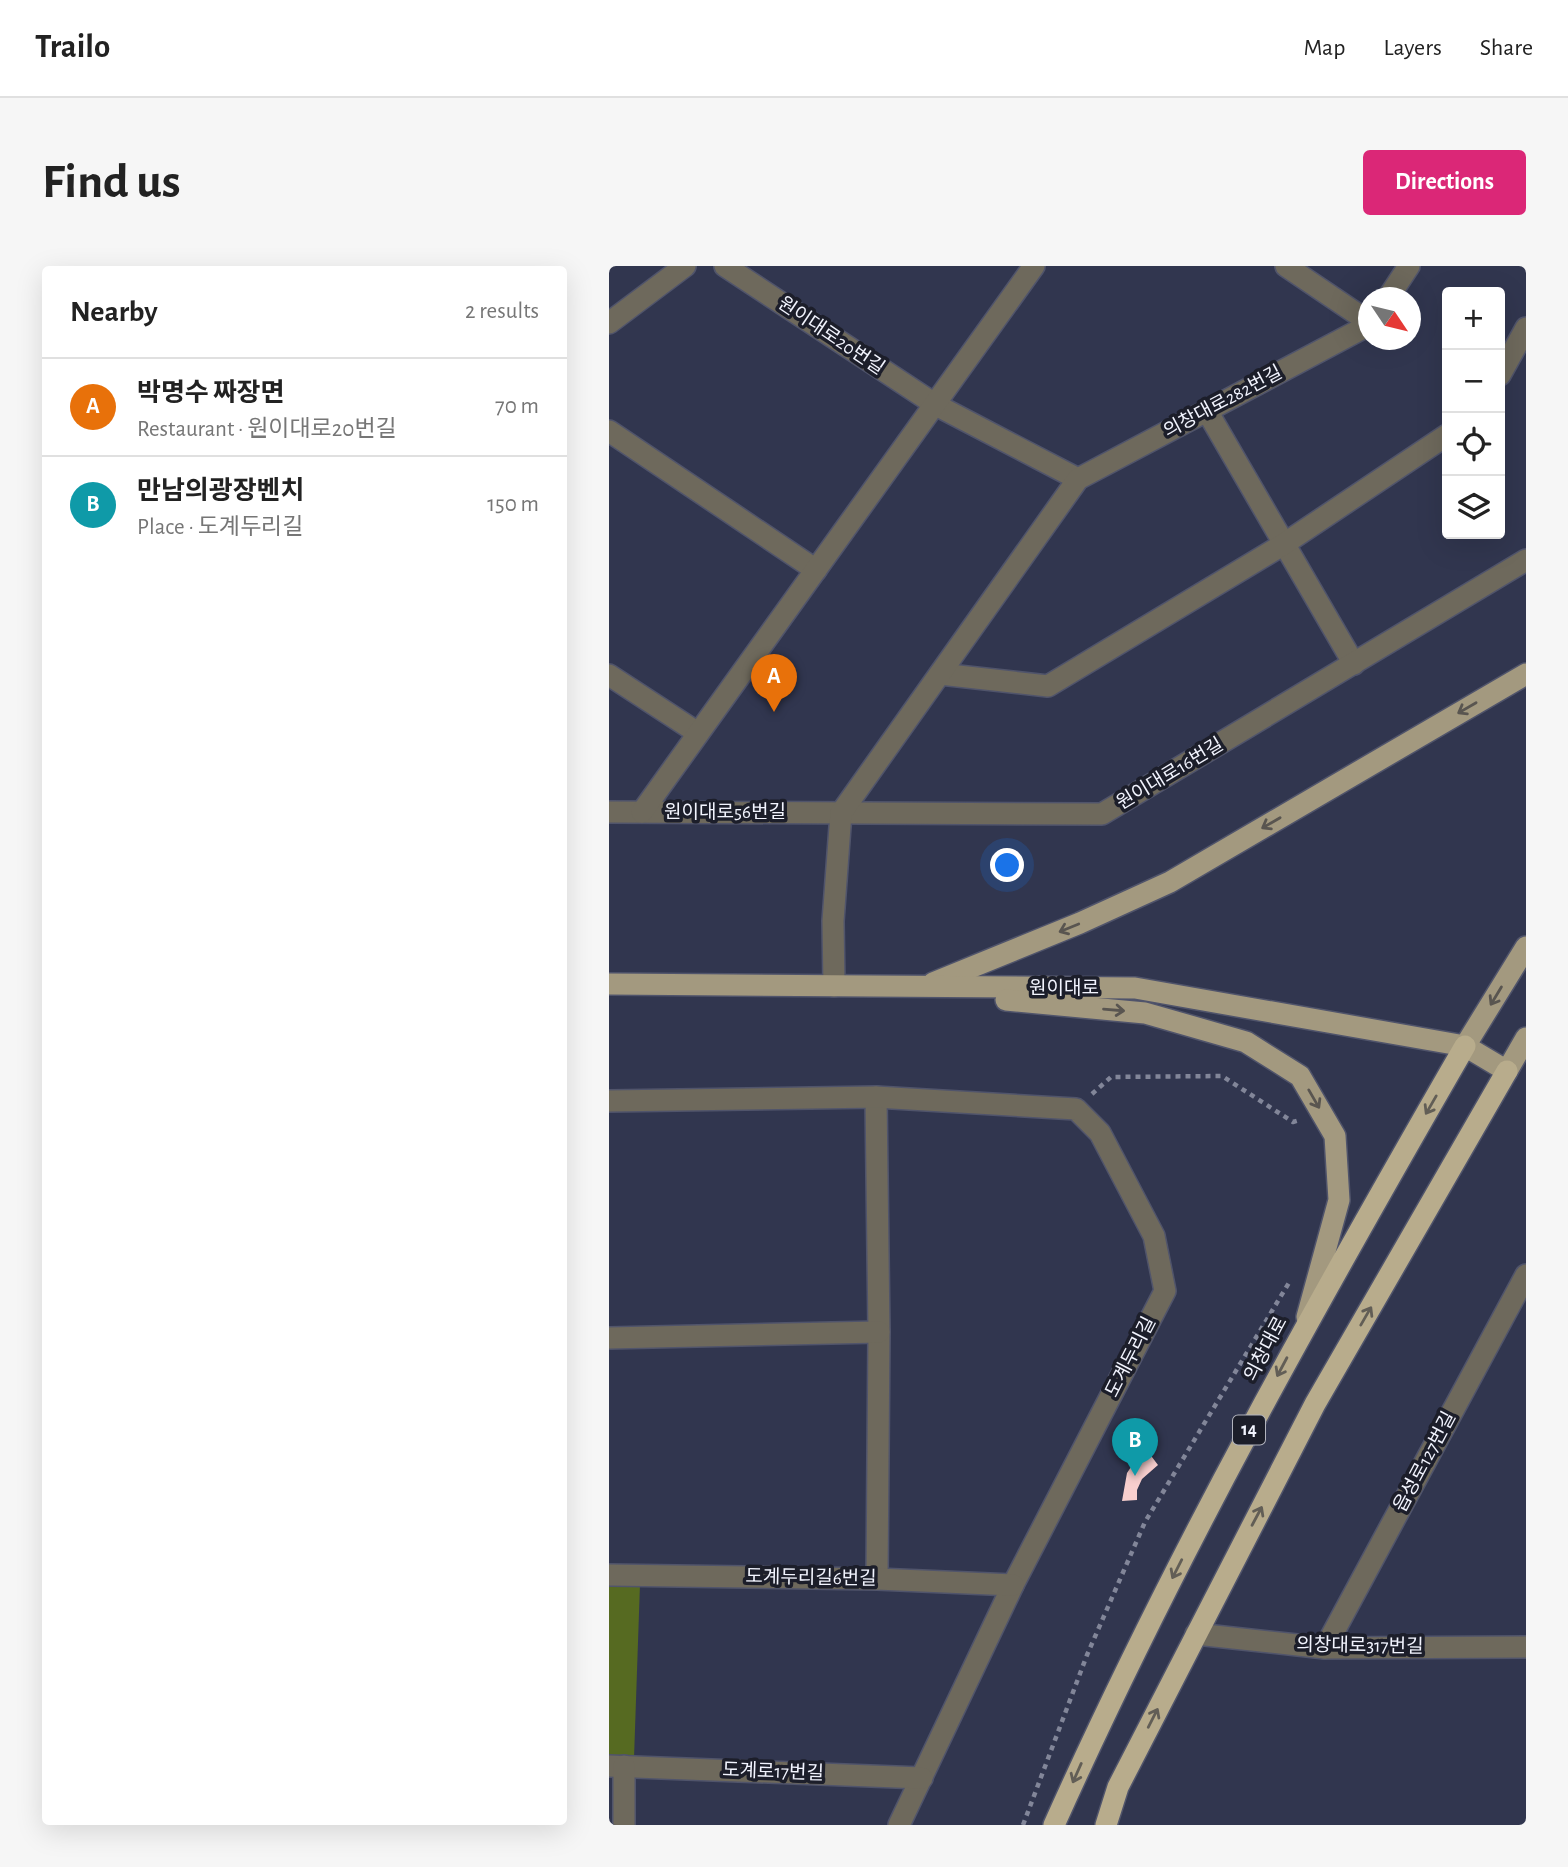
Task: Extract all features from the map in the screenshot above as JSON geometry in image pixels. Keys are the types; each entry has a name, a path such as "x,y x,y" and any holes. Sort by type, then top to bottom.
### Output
{"highway":[{"name":"의창대로","path":"1054,1825 1117,1684 1305,1324 1465,1046"},
{"name":"14","path":"1106,1825 1118,1787 1315,1404 1507,1071"}],"main road":[{"path":"925,987 1080,923 1170,881 1526,674"},
{"name":"의창대로","path":"1465,1046 1526,947"},
{"name":"원이대로","path":"609,984 1135,988 1465,1046 1507,1071"},
{"path":"925,987 1005,999 1145,1013 1247,1042 1300,1076 1335,1136 1339,1200 1305,1324"},
{"name":"14","path":"1507,1071 1526,1038"}],"street":[{"path":"609,323 685,266"},
{"name":"원이대로20번길","path":"726,266 936,405 1078,479"},
{"path":"642,812 1034,266"},
{"path":"1286,266 1358,315"},
{"path":"1395,287 1409,266"},
{"path":"1505,366 1526,328"},
{"name":"의창대로282번길","path":"1078,479 1358,329"},
{"path":"1207,411 1354,664 1526,561"},
{"path":"609,431 816,570"},
{"path":"940,674 1048,685 1284,544 1442,438"},
{"path":"834,986 833,921 841,813 1078,479"},
{"name":"원이대로16번길","path":"841,813 1102,814 1354,664"},
{"path":"609,675 698,733"},
{"name":"원이대로56번길","path":"609,812 841,813"},
{"path":"876,1097 879,1332 877,1579"},
{"path":"609,1101 876,1097 1076,1109"},
{"name":"도계두리길","path":"899,1825 1013,1586 1165,1291 1154,1236 1100,1133 1076,1109"},
{"name":"읍성로127번길","path":"1325,1648 1526,1275"},
{"path":"609,1338 879,1332"},
{"name":"도계두리길6번길","path":"609,1575 877,1579 1013,1586"},
{"name":"의창대로317번길","path":"1195,1634 1325,1648 1526,1647"},
{"name":"도계로17번길","path":"624,1825 617,1766 922,1778"}],"path":[{"path":"1076,1109 1111,1077 1221,1076 1293,1122 1323,1115"},
{"path":"1023,1825 1087,1655 1145,1522 1295,1270"}],"green space":[{"path":"609,1583 640,1584 634,1758 609,1758"}],"building":[{"path":"1149,1453 1158,1465 1142,1479 1137,1490 1137,1500 1122,1501 1127,1473 1135,1461"}],"place":[{"name":"박명수 짜장면","path":"774,712"},
{"name":"만남의광장벤치","path":"1135,1476"}]}
